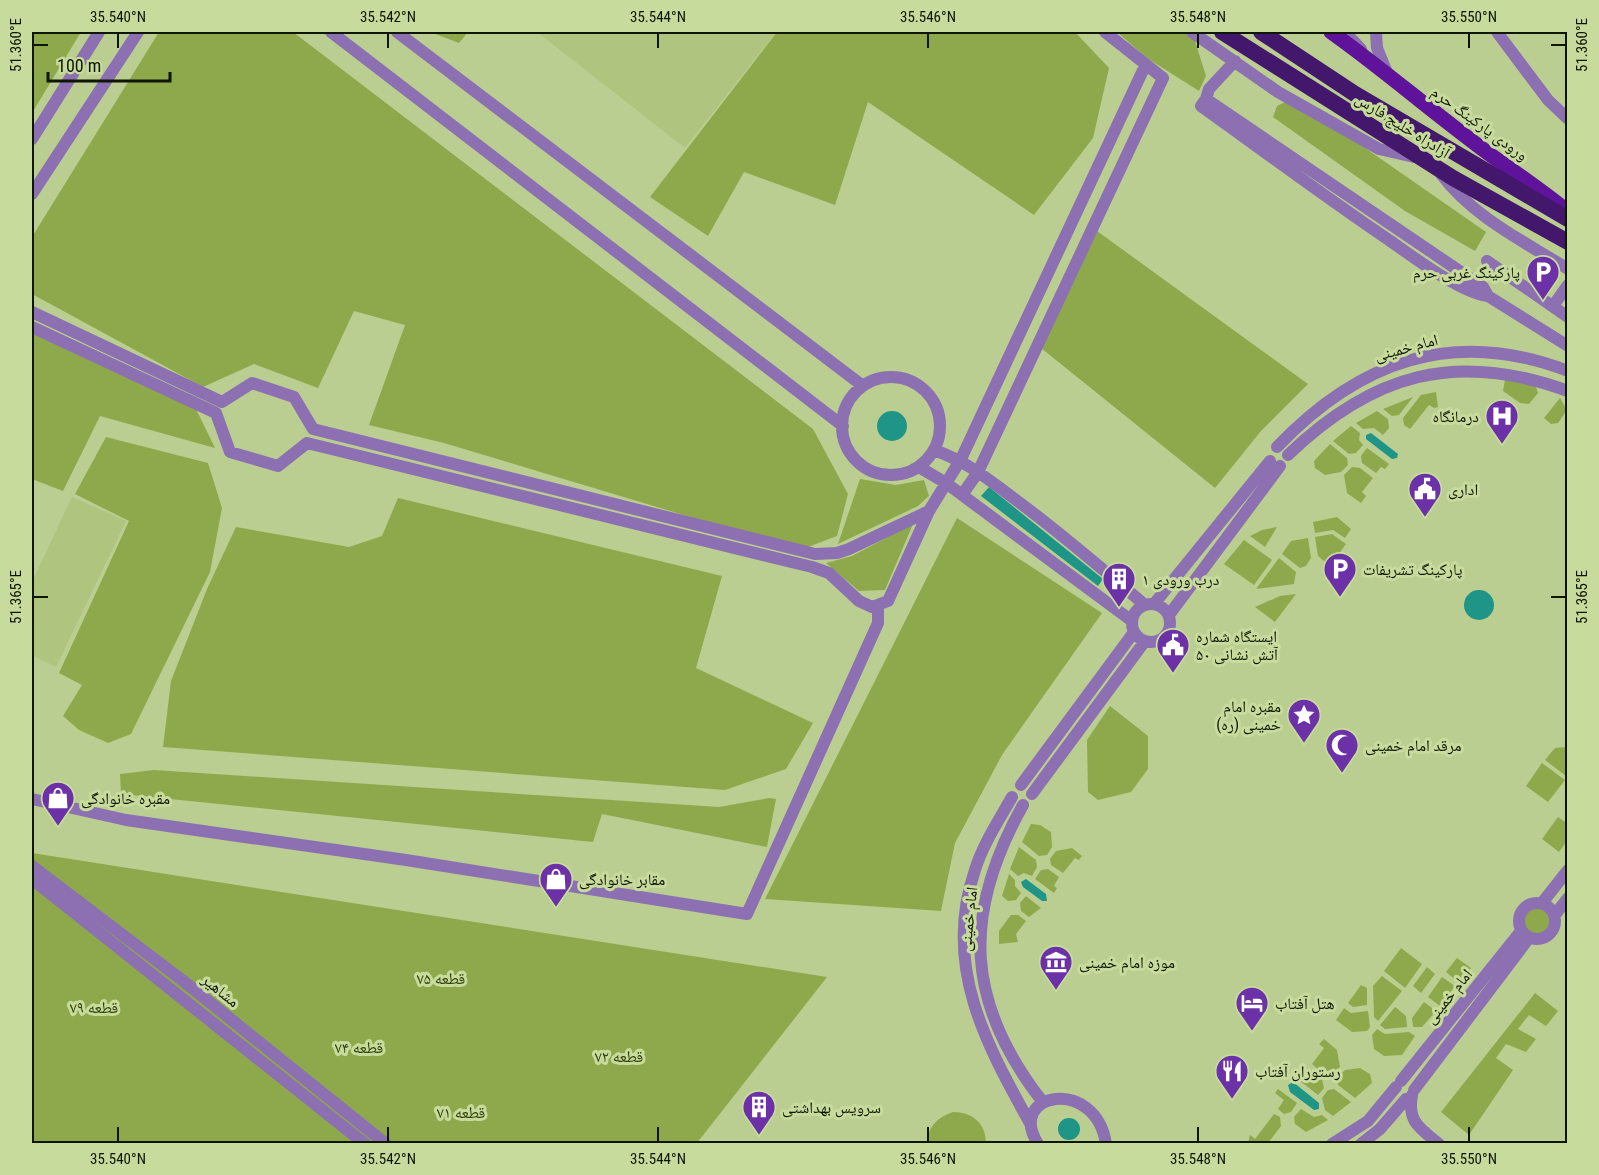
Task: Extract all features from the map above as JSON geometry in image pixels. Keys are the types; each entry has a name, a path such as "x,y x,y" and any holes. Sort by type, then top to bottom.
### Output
{"highway":[{"name":"آزادراه خلیج فارس","path":"1222,32 1430,164 1568,242"},
{"name":"آزادراه خلیج فارس","path":"1261,32 1355,94 1568,219"}],"main road":[{"name":"ورودی پارکینگ حرم","path":"1331,32 1372,61 1390,79 1486,152 1542,190 1568,212"}],"street":[{"path":"32,139 99,32"},
{"path":"32,194 138,32"},
{"path":"331,32 843,426"},
{"path":"397,32 863,386"},
{"path":"962,495 978,472 1163,78 1145,66 1106,32"},
{"path":"1192,32 1278,92 1379,149 1430,164 1456,194 1471,206 1568,269"},
{"path":"1346,32 1372,61"},
{"path":"1376,32 1377,48 1390,79"},
{"path":"1497,32 1548,100 1568,119"},
{"path":"1234,61 1209,89 1206,99 1483,286 1488,296 1568,346"},
{"path":"307,443 812,567 830,573 859,601 872,607 878,606 888,601 894,591 929,511 960,459 1145,66"},
{"path":"1061,243 1081,251"},
{"path":"1487,261 1568,317"},
{"path":"1553,306 1568,285"},
{"path":"32,312 219,408 230,452 278,466 307,443 313,429"},
{"path":"32,327 219,408"},
{"name":"امام خمینی","path":"1277,447 1304,420 1338,393 1372,373 1402,362 1446,352 1479,351 1535,360 1568,371"},
{"name":"امام خمینی","path":"1288,455 1311,434 1351,404 1384,388 1430,374 1463,371 1497,372 1530,377 1568,391"},
{"path":"890,377 918,385 929,395 940,422 939,437 934,450 919,466 906,473 891,475 876,473 862,465 852,455 845,441 843,426 848,404 863,386 890,377"},
{"path":"219,408 252,383 294,397 313,429 815,554 837,553 849,549 929,511"},
{"path":"1145,641 1032,794 1030,800 1023,805 1017,804 1012,797 1014,789 1021,785 1133,627 1136,611 1149,604 1275,463 1287,463 1286,450 1277,447 1271,452 1275,463"},
{"path":"934,450 960,459 1058,531 1149,604 1165,609 1169,615"},
{"path":"919,466 962,495 1133,627 1145,641 1158,641 1168,633 1169,615 1275,463"},
{"path":"32,799 126,820 429,864 747,914 878,623 878,606"},
{"path":"1021,785 1027,787 1032,794"},
{"name":"امام خمینی","path":"1012,797 987,841 974,870 967,899 962,942 975,1013 1038,1143"},
{"name":"امام خمینی","path":"1023,805 1005,836 990,873 979,943 981,975 994,1018 1013,1060 1042,1101"},
{"name":"مشاهیر","path":"32,867 182,980 386,1143"},
{"path":"1542,903 1568,870"},
{"name":"مشاهیر","path":"32,879 365,1143"},
{"path":"1554,916 1542,903 1531,903 1522,910 1518,920 1525,935 1546,937 1554,928 1554,916 1568,898"},
{"name":"امام خمینی","path":"1332,1143 1368,1121 1525,935"},
{"name":"امام خمینی","path":"1361,1143 1380,1129 1410,1095 1525,935"},
{"path":"1399,1084 1398,1096 1410,1095 1410,1110 1415,1123 1440,1143"},
{"path":"1031,1125 1035,1111 1042,1101 1057,1097 1080,1103 1098,1120 1106,1143"}],"shaded area":[{"path":"537,32 776,32 685,148"},
{"path":"72,497 126,521 56,667 32,655 32,582"}],"green space":[{"path":"32,32 81,32 32,113"},
{"path":"159,32 293,32 813,429 848,494 837,536 800,550 444,443 369,425 405,325 354,311 318,388 254,364 203,387 32,294 32,237"},
{"path":"430,32 468,32 459,43"},
{"path":"777,32 1075,32 1109,68 1093,138 1034,215 868,102 835,205 744,172 708,236 650,197"},
{"path":"1117,32 1185,32 1194,38 1206,76 1199,91 1147,58"},
{"path":"1287,101 1322,118 1486,232 1475,251 1405,211 1273,117 1277,106"},
{"path":"1097,231 1308,384 1261,431 1215,488 1041,348"},
{"path":"32,331 196,409 215,448 100,416 63,491 32,479"},
{"path":"1505,380 1535,384 1538,393 1529,404 1520,403 1503,391"},
{"path":"1436,392 1438,407 1434,408 1429,405 1410,429 1404,425 1403,418 1421,395"},
{"path":"1413,397 1399,415 1392,416 1383,409"},
{"path":"1560,398 1567,410 1558,423 1551,424 1544,418"},
{"path":"1377,411 1388,419 1389,428 1383,435 1374,428 1363,429 1356,423"},
{"path":"1351,426 1360,433 1359,440 1363,445 1356,453 1349,454 1333,441"},
{"path":"106,437 208,463 222,508 210,572 131,734 108,743 79,730 63,716 82,685 59,673 129,521 75,494"},
{"path":"1330,444 1347,458 1348,465 1341,472 1325,475 1315,468 1314,461"},
{"path":"1367,448 1389,464 1385,469 1381,467 1376,473 1362,463 1361,456"},
{"path":"1352,467 1360,468 1373,478 1362,492 1366,496 1361,503 1347,493 1344,475"},
{"path":"860,479 896,485 924,480 929,496 918,506 838,544"},
{"path":"398,498 722,576 696,668 813,723 786,769 725,790 163,747 171,681 207,589 236,527 349,547 382,536"},
{"path":"1337,517 1351,529 1345,538 1333,530 1315,533 1313,522"},
{"path":"957,518 1102,613 1002,755 955,843 941,911 765,899"},
{"path":"913,524 885,590 859,591 826,563 852,556"},
{"path":"1277,527 1265,547 1250,536 1262,530"},
{"path":"1332,534 1346,544 1330,566 1318,556 1315,537"},
{"path":"1308,538 1311,558 1306,566 1300,568 1282,554 1291,541"},
{"path":"1244,540 1272,560 1254,585 1224,564"},
{"path":"1279,558 1296,572 1294,584 1256,589"},
{"path":"1296,594 1275,622 1255,607 1280,596"},
{"path":"1110,706 1148,736 1148,769 1131,792 1098,800 1088,792 1087,740"},
{"path":"1567,747 1566,776 1545,760 1555,748"},
{"path":"1542,763 1565,780 1548,802 1526,786"},
{"path":"154,770 719,807 769,798 776,799 767,847 602,814 593,842 121,794 120,774"},
{"path":"1558,817 1568,824 1567,841 1559,852 1542,839"},
{"path":"1031,824 1040,825 1051,832 1052,847 1047,855 1039,856 1022,842"},
{"path":"1019,847 1036,860 1037,867 1032,876 1024,873 1018,876 1010,869"},
{"path":"1072,848 1082,856 1079,860 1075,858 1063,873 1051,865 1050,859 1056,851"},
{"path":"32,853 827,977 697,1143 32,1144"},
{"path":"1048,869 1059,877 1054,886 1057,888 1054,893 1035,879 1041,870"},
{"path":"1009,874 1015,880 1015,886 1021,893 1016,900 1008,901 1002,896"},
{"path":"1026,896 1041,908 1029,917 1021,911 1020,903"},
{"path":"1536,908 1545,912 1549,921 1545,930 1536,934 1527,930 1523,921 1527,912"},
{"path":"1011,915 1018,915 1026,921 1016,934 1018,942 999,944 999,931"},
{"path":"1401,948 1422,964 1405,988 1384,971"},
{"path":"1457,958 1471,968 1459,983 1446,972"},
{"path":"1427,967 1435,974 1421,993 1413,986"},
{"path":"1382,976 1402,991 1378,1021 1374,1017 1373,986"},
{"path":"1442,977 1455,986 1440,1006 1428,997"},
{"path":"1361,985 1367,988 1367,1005 1353,1007 1348,1003"},
{"path":"1535,993 1558,1011 1546,1026 1529,1015 1518,1029 1536,1039 1526,1052 1506,1044 1496,1058 1513,1070 1469,1135 1441,1112"},
{"path":"1424,1002 1436,1011 1422,1027 1413,1027 1412,1018"},
{"path":"1395,1007 1406,1016 1407,1027 1385,1029 1380,1025"},
{"path":"1344,1008 1351,1013 1368,1011 1370,1027 1367,1031 1352,1032 1336,1020"},
{"path":"1377,1029 1385,1034 1409,1032 1415,1036 1402,1055 1384,1056 1374,1049 1372,1035"},
{"path":"1324,1039 1337,1050 1340,1067 1334,1074 1326,1076 1312,1064 1324,1048 1319,1044"},
{"path":"1360,1068 1370,1074 1372,1083 1355,1098 1338,1085 1337,1078 1345,1070"},
{"path":"1310,1069 1322,1079 1324,1088 1318,1095 1295,1077 1299,1071 1304,1075"},
{"path":"1278,1089 1297,1103 1291,1112 1284,1114 1278,1109 1284,1100 1275,1093"},
{"path":"1334,1089 1351,1102 1333,1116 1325,1110 1322,1098 1328,1090"},
{"path":"1301,1109 1314,1117 1322,1115 1328,1120 1306,1132 1295,1124 1294,1117"},
{"path":"953,1112 966,1114 977,1120 984,1130 986,1143 928,1143 929,1132 934,1123"},
{"path":"1274,1114 1280,1117 1281,1126 1268,1143 1248,1143 1250,1135 1255,1139"}],"water":[{"path":"892,411 903,415 907,426 903,437 892,441 881,437 877,426 881,415"},
{"path":"1371,433 1398,454 1397,458 1392,459 1366,439 1366,435"},
{"path":"989,487 1103,579 1098,586 981,496"},
{"path":"1479,590 1490,594 1494,605 1490,616 1479,620 1468,616 1464,605 1468,594"},
{"path":"1026,879 1046,894 1047,901 1042,901 1023,887 1021,882"},
{"path":"1293,1082 1319,1103 1319,1109 1314,1110 1290,1092 1288,1085"},
{"path":"1069,1118 1077,1121 1080,1129 1077,1137 1069,1140 1061,1137 1058,1129 1061,1121"}],"place":[{"name":"پارکینگ غربی حرم","path":"1543,301"},
{"name":"درمانگاه","path":"1502,445"},
{"name":"اداری","path":"1425,518"},
{"name":"پارکینگ تشریفات","path":"1340,598"},
{"name":"درب ورودی ۱","path":"1119,608"},
{"name":"ایستگاه شماره ۵۰ آتش نشانی","path":"1173,674"},
{"name":"مقبره امام خمینی (ره)","path":"1304,744"},
{"name":"مرقد امام خمینی","path":"1342,774"},
{"name":"مقبره خانوادگی","path":"58,827"},
{"name":"مقابر خانوادگی","path":"556,908"},
{"name":"موزه امام خمینی","path":"1056,991"},
{"name":"هتل آفتاب","path":"1252,1032"},
{"name":"رستوران آفتاب","path":"1232,1100"},
{"name":"سرویس بهداشتی","path":"759,1136"}],"park label":[{"name":"قطعه ۷۵","path":"441,978"},
{"name":"قطعه ۷۹","path":"94,1007"},
{"name":"قطعه ۷۴","path":"359,1047"},
{"name":"قطعه ۷۲","path":"619,1056"},
{"name":"قطعه ۷۱","path":"461,1112"}]}
